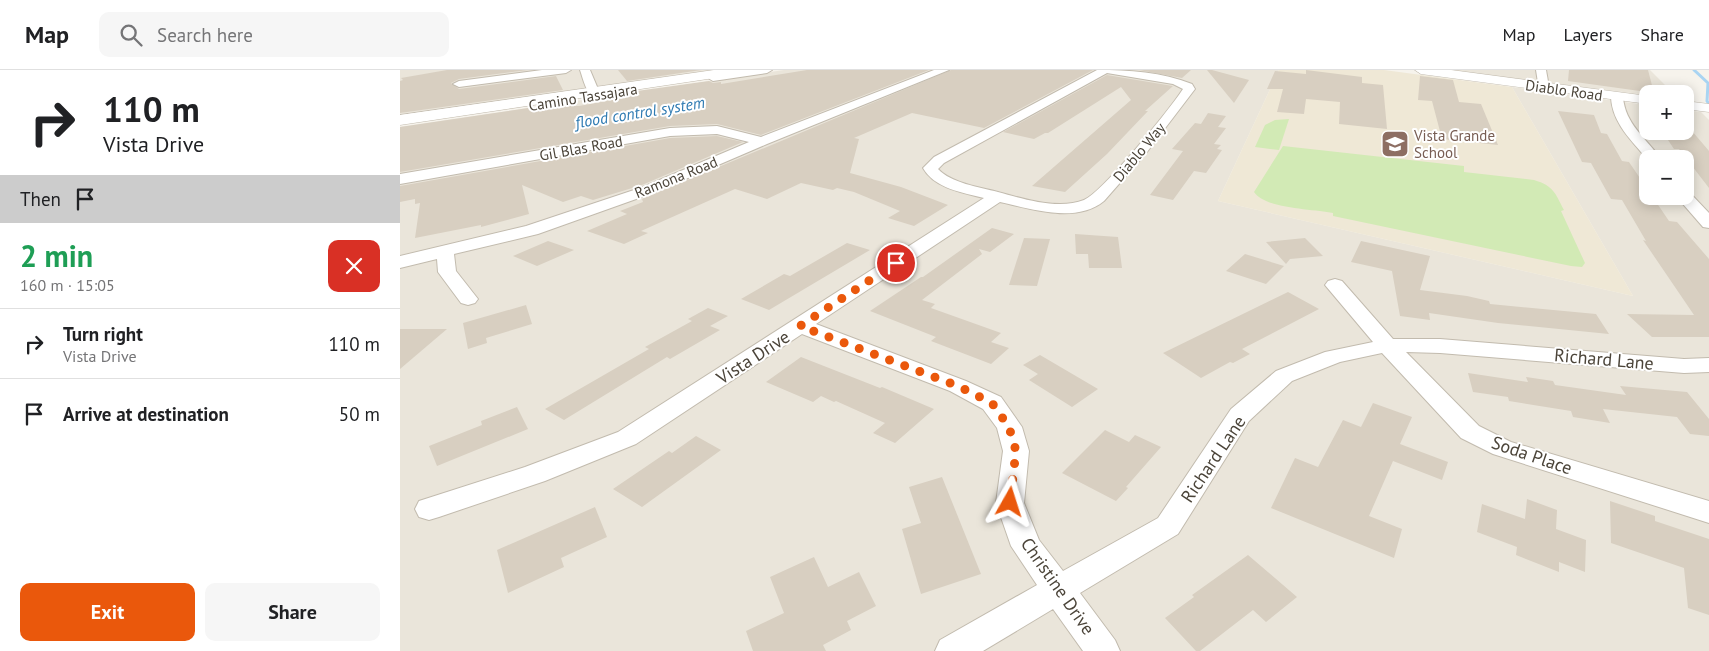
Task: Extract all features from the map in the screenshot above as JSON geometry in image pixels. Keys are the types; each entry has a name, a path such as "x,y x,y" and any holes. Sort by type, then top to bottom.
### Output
{"street":[{"path":"460,84 566,70"},
{"path":"585,70 596,93"},
{"name":"Camino Tassajara","path":"400,124 741,70"},
{"name":"Camino Tassajara","path":"400,120 767,70"},
{"name":"Ramona Road","path":"400,262 532,230 648,190 762,141 944,70"},
{"path":"997,197 945,181 934,175 930,168 953,151 1106,70"},
{"name":"Diablo Way","path":"997,197 1064,208 1092,203 1106,191 1188,92 1188,86 1175,81 1106,70"},
{"name":"Diablo Road","path":"1421,70 1639,99"},
{"path":"1541,70 1543,87"},
{"path":"1617,97 1619,112 1625,124 1647,150"},
{"name":"Gil Blas Road","path":"400,179 670,132 717,130 762,141"},
{"name":"Vista Drive","path":"429,508 535,474 627,438 997,197"},
{"path":"1692,205 1709,223"},
{"path":"445,251 447,272 468,299"},
{"name":"Soda Place","path":"1335,285 1388,345 1470,432 1502,448 1709,512"},
{"name":"Christine Drive","path":"800,326 958,386 992,403 1009,427 1016,451 1010,502 1026,546 1103,651"},
{"name":"Richard Lane","path":"952,651 1168,526 1240,415 1284,376 1333,357 1388,345 1502,350 1684,366 1709,365"}],"shaded area":[{"path":"400,70 715,70 400,114"},
{"path":"784,70 1279,70 1218,201 1633,296 1512,87 1639,104 1639,140 1694,140 1694,111 1701,112 1709,120 1709,651 400,651 400,127"},
{"name":"Vista Grande School","path":"1279,70 1384,70 1512,87 1633,296 1218,201"},
{"path":"1450,70 1650,70 1665,85 1639,85 1639,94"}],"green space":[{"path":"1289,119 1279,150 1255,147 1265,125 1275,120"},
{"path":"1283,146 1464,166 1464,172 1541,182 1553,191 1564,210 1561,211 1585,263 1582,267 1571,266 1333,216 1333,213 1268,202 1254,192"}],"building":[{"path":"447,70 528,70 459,79 451,83 459,89 556,76 563,90 400,113 400,81 403,80 401,78"},
{"path":"618,70 701,70 627,81"},
{"path":"807,70 929,70 761,135 717,124 670,126 400,172 400,127 568,102 571,106 579,106 640,95 637,91 709,81 713,83 721,82 721,84"},
{"path":"951,70 1093,70 984,128 912,113 854,138 859,139 850,173 901,187 948,205 914,226 888,218 900,211 854,192 837,188 833,190 801,183 767,199 735,189 641,231 648,233 624,244 587,231 627,214 620,211 643,202 642,199"},
{"path":"1139,70 1191,70 1182,78"},
{"path":"1207,70 1212,70 1249,80 1234,103"},
{"path":"1306,70 1362,77 1362,83 1383,85 1387,129 1339,124 1340,102 1306,99 1304,114 1277,112 1283,89 1267,89 1275,71 1306,74"},
{"path":"1569,70 1648,70 1652,85 1639,85 1639,91 1568,81"},
{"path":"1107,75 1173,86 1145,111 1148,111 1107,154 1065,192 1032,186 1131,100 1121,87 1048,133 1034,139 1003,132"},
{"path":"1420,76 1453,80 1459,102 1481,104 1498,145 1442,139 1432,101 1418,100"},
{"path":"1558,111 1594,115 1601,133 1607,134 1622,161 1629,162 1639,177 1639,205 1658,205 1669,221 1677,222 1709,259 1709,337 1652,337 1627,314 1694,315 1643,240 1646,241 1622,200 1611,199 1591,163 1582,162"},
{"path":"1208,113 1226,116 1218,127 1226,128 1214,144 1221,145 1217,149 1222,150 1206,173 1194,171 1173,200 1150,195 1183,151 1172,149 1195,123 1201,124"},
{"path":"1694,133 1709,151 1709,188 1694,168 1694,150 1674,149 1668,140 1694,140"},
{"path":"717,136 743,142 642,185 593,200 581,196 563,202 522,185 529,214 481,227 481,225 415,238 420,203 415,204 415,199 400,202 400,186 670,138"},
{"path":"992,228 1014,234 990,252 979,249 982,254 922,300 935,304 931,308 1001,333 991,342 1009,348 991,364 931,341 936,337 870,311 923,277"},
{"path":"1075,234 1118,237 1122,268 1089,268 1088,254 1076,254"},
{"path":"1024,238 1050,239 1037,286 1009,285"},
{"path":"1305,238 1323,256 1290,259 1286,264 1266,242"},
{"path":"548,241 574,250 537,266 513,256"},
{"path":"1361,241 1430,256 1420,290 1467,296 1489,301 1490,304 1596,314 1609,334 1498,323 1429,313 1430,320 1400,316 1392,271 1351,262"},
{"path":"847,243 870,250 769,310 741,299 784,274 790,276"},
{"path":"1245,254 1284,266 1266,284 1226,271"},
{"path":"1288,292 1319,309 1242,349 1250,354 1233,363 1230,362 1201,378 1163,353"},
{"path":"526,305 532,324 486,338 487,343 468,349 463,323"},
{"path":"708,308 728,316 710,326 720,330 670,359 667,357 564,420 545,409 649,349 645,347 692,321 688,319"},
{"path":"400,329 447,329 400,369"},
{"path":"1040,355 1098,389 1072,407 1029,380 1038,374 1023,365"},
{"path":"801,357 880,388 882,387 934,409 895,443 873,433 885,423 836,401 834,402 821,396 813,402 766,382"},
{"path":"1468,373 1528,382 1526,377 1553,381 1555,385 1626,395 1620,386 1687,392 1709,419 1709,436 1690,434 1677,417 1603,409 1610,423 1573,417 1571,411 1509,401 1508,397 1473,392"},
{"path":"1373,403 1412,417 1400,444 1448,462 1442,480 1393,461 1369,516 1402,529 1394,558 1271,508 1295,458 1318,467 1343,420 1361,427"},
{"path":"517,407 528,429 437,466 429,446 482,425 481,421"},
{"path":"1105,430 1129,442 1135,435 1161,447 1116,501 1062,473"},
{"path":"696,436 721,450 642,507 613,489 669,451 672,453"},
{"path":"942,477 981,574 921,594 902,529 921,523 909,487"},
{"path":"1527,499 1557,510 1556,529 1586,540 1585,572 1559,562 1559,572 1516,555 1517,547 1477,532 1482,504 1525,519"},
{"path":"1610,501 1655,516 1655,521 1709,539 1709,615 1688,608 1684,568 1611,543"},
{"path":"595,507 607,537 561,558 564,567 508,593 497,550"},
{"path":"1248,555 1297,597 1266,622 1253,610 1200,651 1196,651 1165,618 1194,597 1192,595"},
{"path":"814,557 828,587 859,572 876,606 847,621 851,630 823,645 826,651 753,651 746,631 784,613 770,577"}],"waterway":[{"path":"1694,70 1708,83 1707,101 1709,104"}],"place":[{"name":"Vista Grande School","path":"1395,144"}],"route":[{"path":"896,263 800,326 958,386 992,403 1009,427 1016,451 1010,502"}],"water label":[{"name":"flood control system","path":"640,112"}]}
